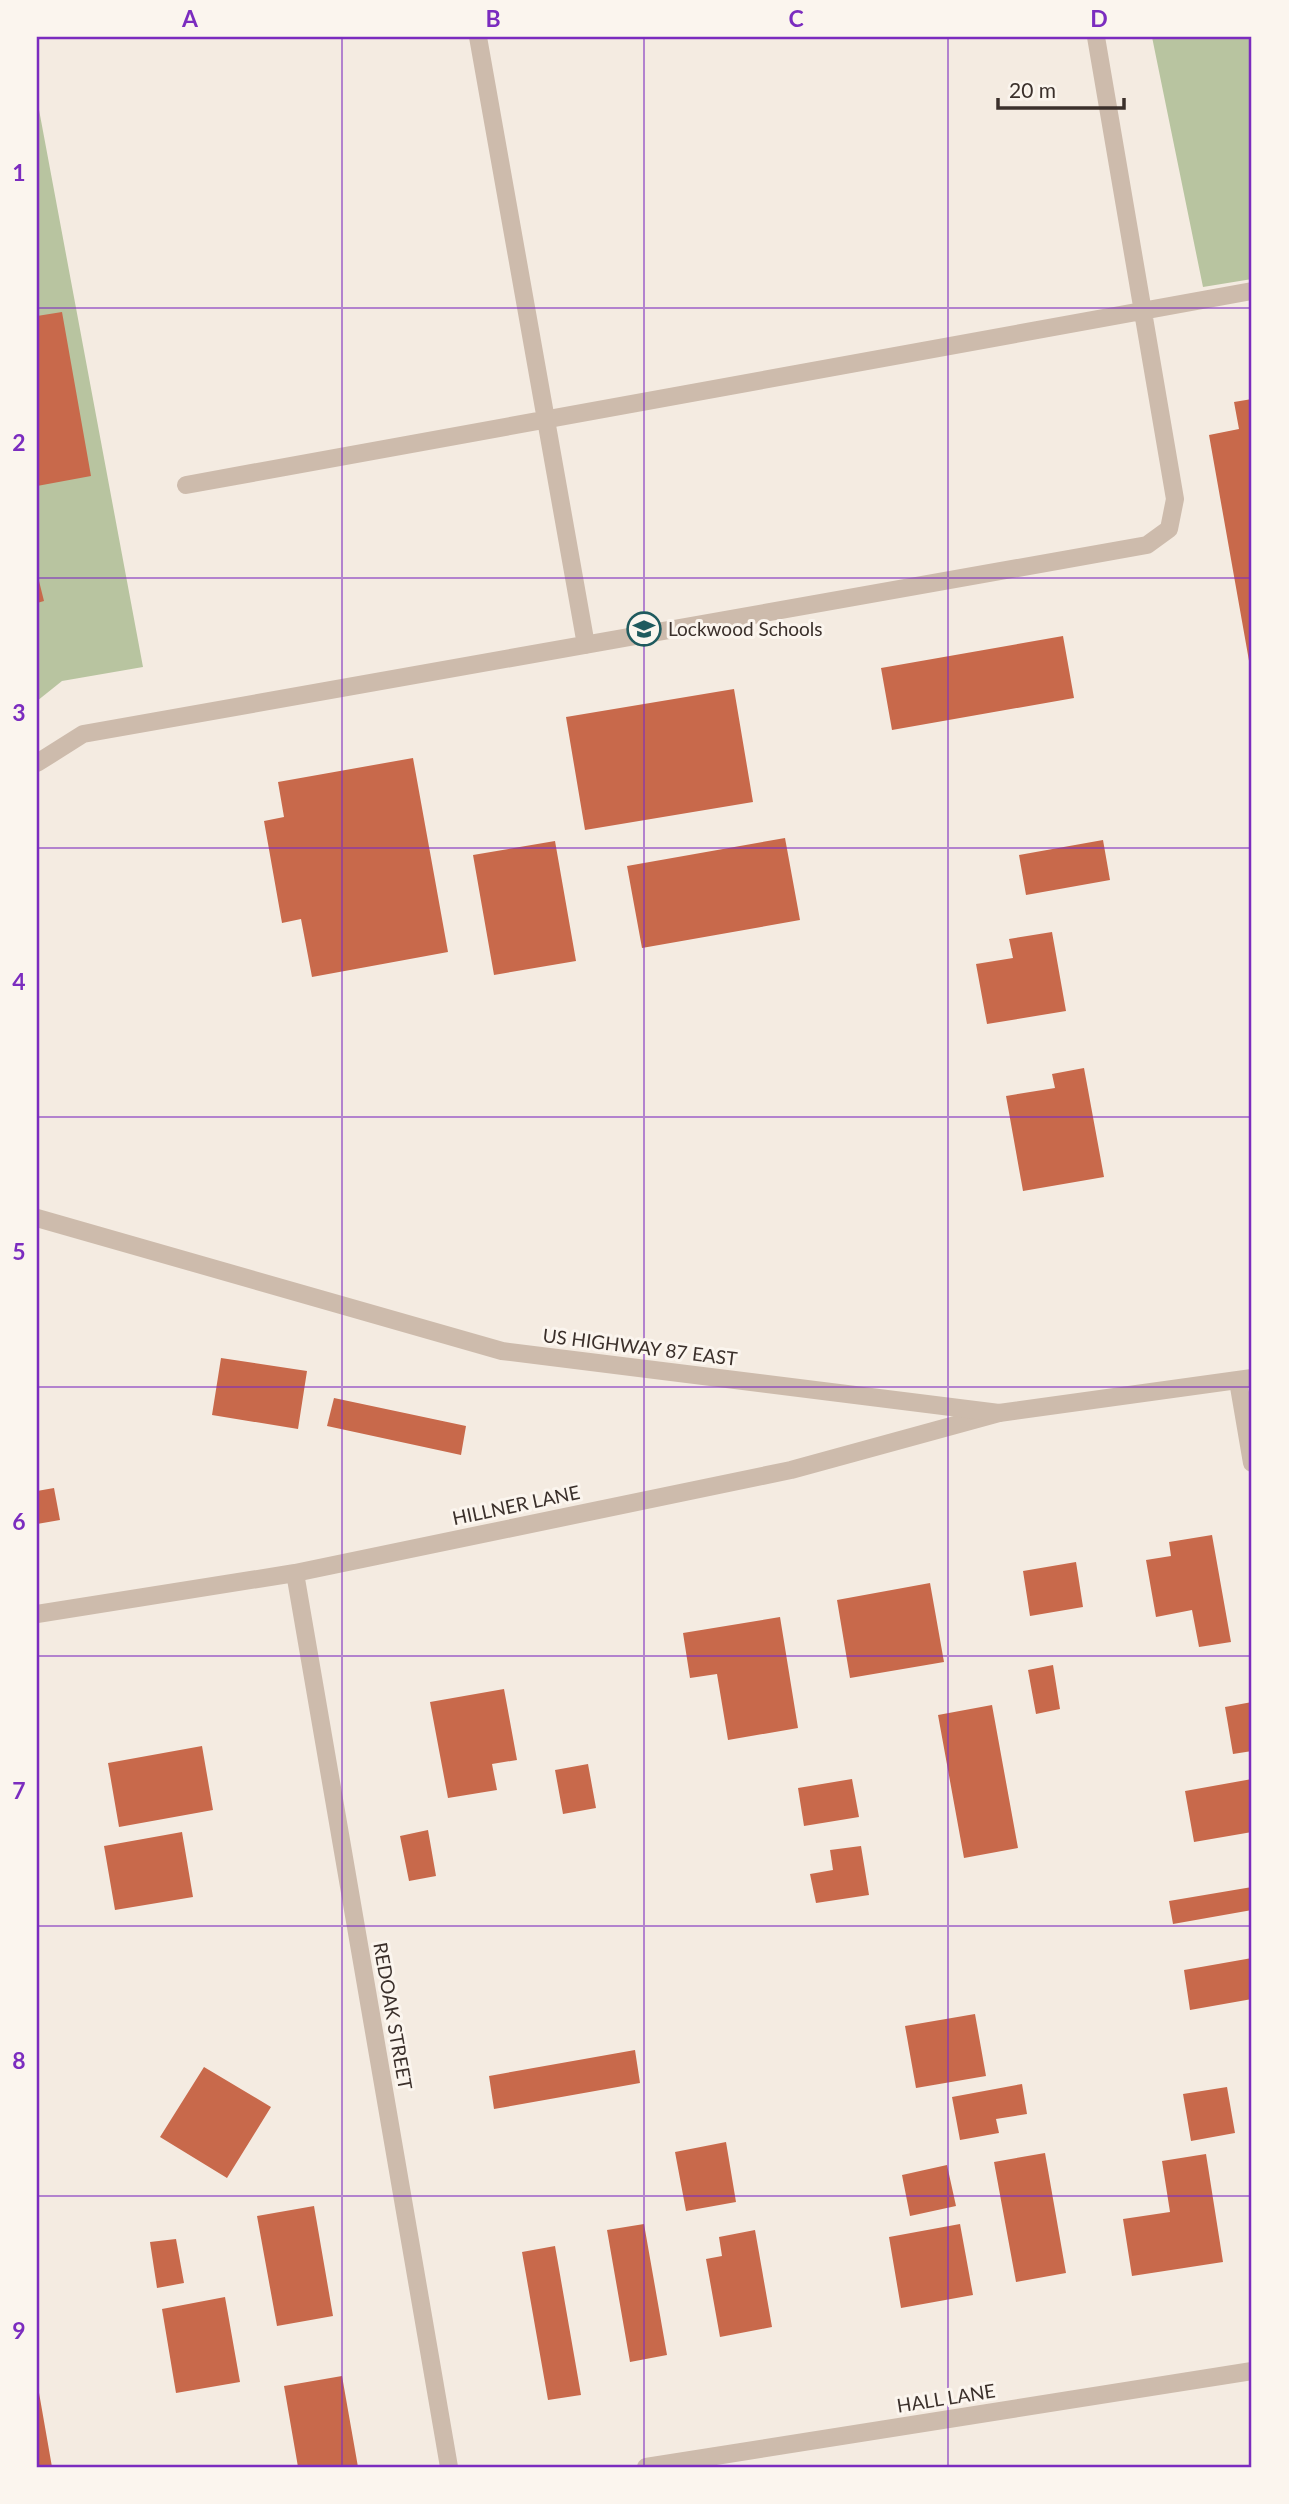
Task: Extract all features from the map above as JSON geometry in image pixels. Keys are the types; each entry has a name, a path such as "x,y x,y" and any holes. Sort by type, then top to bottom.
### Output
{"street":[{"path":"478,37 586,645"},
{"path":"37,764 83,734 1147,545 1170,529 1175,499 1096,37"},
{"path":"186,485 1252,291"},
{"name":"US HIGHWAY 87 EAST","path":"37,1218 502,1351 999,1413 1245,1380"},
{"path":"1245,1380 1252,1463"},
{"name":"HILLNER LANE","path":"37,1614 295,1573 791,1470 999,1413"},
{"name":"REDOAK STREET","path":"295,1573 449,2467"},
{"name":"HALL LANE","path":"646,2467 1252,2371"}],"green space":[{"path":"1152,37 1252,37 1252,279 1203,287"},
{"path":"37,99 143,667 62,681 37,701"}],"building":[{"path":"62,312 91,476 37,486 37,316"},
{"path":"1252,399 1251,672 1209,435 1239,429 1234,402"},
{"path":"37,573 44,601 37,603"},
{"path":"1063,636 1074,698 892,730 881,668"},
{"path":"734,689 753,802 585,830 566,717"},
{"path":"413,758 448,952 312,977 301,919 282,923 264,821 284,817 278,782"},
{"path":"785,838 800,920 642,948 627,866"},
{"path":"1103,840 1110,880 1026,895 1019,855"},
{"path":"555,841 576,961 494,975 473,855"},
{"path":"1052,932 1066,1011 987,1024 976,964 1013,958 1009,939"},
{"path":"1084,1068 1104,1177 1023,1191 1006,1096 1055,1088 1052,1074"},
{"path":"221,1358 307,1371 298,1429 212,1415"},
{"path":"334,1398 466,1426 461,1455 327,1426"},
{"path":"54,1488 60,1520 37,1524 37,1491"},
{"path":"1212,1535 1231,1642 1199,1647 1192,1610 1156,1617 1146,1560 1171,1556 1169,1542"},
{"path":"1076,1562 1083,1607 1030,1616 1023,1571"},
{"path":"930,1583 944,1662 850,1678 837,1600"},
{"path":"780,1617 798,1728 728,1740 717,1674 690,1678 683,1633"},
{"path":"1053,1665 1060,1709 1036,1714 1028,1670"},
{"path":"504,1689 517,1760 492,1764 497,1790 448,1798 430,1702"},
{"path":"1252,1702 1252,1751 1233,1754 1225,1707"},
{"path":"992,1705 1018,1848 964,1858 938,1715"},
{"path":"202,1746 213,1810 119,1827 108,1763"},
{"path":"588,1764 596,1808 563,1814 555,1770"},
{"path":"852,1779 859,1817 804,1826 798,1788"},
{"path":"1252,1779 1252,1832 1194,1842 1185,1791"},
{"path":"428,1830 436,1876 409,1881 400,1836"},
{"path":"182,1832 193,1897 115,1910 104,1846"},
{"path":"861,1846 869,1895 816,1903 810,1874 833,1870 830,1850"},
{"path":"1252,1887 1252,1910 1173,1924 1169,1901"},
{"path":"1252,1958 1252,1999 1190,2010 1184,1970"},
{"path":"975,2014 986,2076 916,2088 905,2026"},
{"path":"635,2050 640,2083 494,2109 489,2076"},
{"path":"204,2067 271,2107 227,2178 160,2137"},
{"path":"1022,2084 1027,2114 996,2119 999,2133 960,2140 952,2097"},
{"path":"1227,2087 1235,2133 1191,2141 1183,2094"},
{"path":"726,2142 736,2202 686,2211 675,2152"},
{"path":"1045,2153 1066,2273 1016,2282 994,2162"},
{"path":"1206,2154 1223,2262 1132,2276 1123,2219 1170,2212 1162,2161"},
{"path":"947,2165 956,2206 910,2216 902,2175"},
{"path":"314,2206 333,2316 277,2326 257,2216"},
{"path":"644,2224 667,2355 630,2362 607,2230"},
{"path":"960,2224 973,2295 901,2308 889,2237"},
{"path":"755,2230 772,2327 720,2337 706,2259 722,2256 719,2237"},
{"path":"176,2239 184,2283 157,2288 150,2242"},
{"path":"555,2246 581,2395 548,2400 522,2252"},
{"path":"225,2297 240,2382 176,2393 162,2309"},
{"path":"342,2376 358,2467 298,2467 284,2386"},
{"path":"38,2387 52,2467 37,2467"}],"place":[{"name":"Lockwood Schools","path":"644,629"}]}
